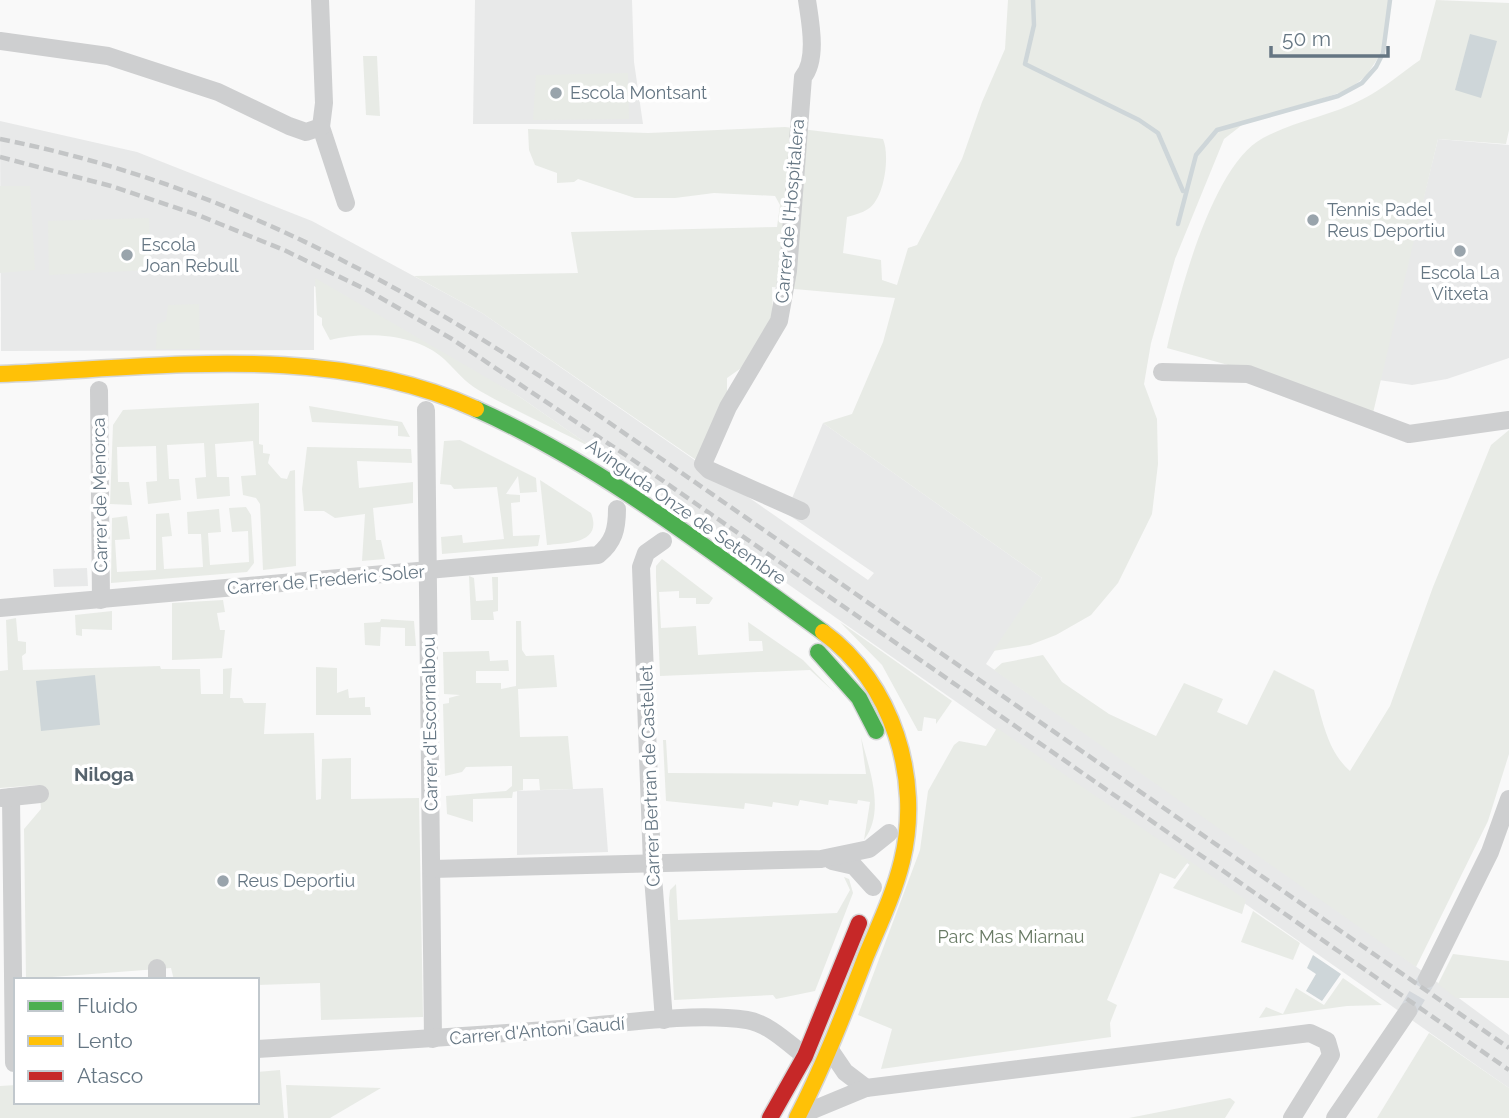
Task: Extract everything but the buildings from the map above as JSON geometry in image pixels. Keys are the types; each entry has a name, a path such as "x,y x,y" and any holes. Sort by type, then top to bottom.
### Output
{"main road":[{"name":"Avinguda Onze de Setembre","path":"0,374 272,365 352,373 429,390 500,417 559,448 831,637 873,682 891,717 904,764 908,813 904,848 895,883 830,1050 798,1117"},
{"path":"405,404 439,414 526,451 579,483"},
{"name":"Avinguda Onze de Setembre","path":"600,497 669,545"},
{"path":"808,644 840,673 859,698 875,728 881,749"},
{"path":"770,1118 806,1056 872,887 889,827"}],"street":[{"path":"320,0 324,103 321,127 346,203"},
{"name":"Carrer de l'Hospitalera","path":"801,512 709,470 704,464 729,407 779,321 788,271 803,77 809,70 811,41 807,0"},
{"path":"0,41 107,56 218,92 306,132 321,127"},
{"path":"1162,372 1248,374 1409,434 1509,420"},
{"name":"Carrer de Menorca","path":"99,389 101,600"},
{"name":"Carrer d'Escornalbou","path":"433,1039 428,571 439,414"},
{"name":"Carrer de Frederic Soler","path":"0,608 598,555 613,540 617,530 617,509"},
{"name":"Carrer Bertran de Castellet","path":"664,1020 652,864 641,567 646,553 669,545"},
{"path":"10,1063 5,798 40,794"},
{"path":"1427,979 1490,852 1509,799"},
{"path":"432,869 821,859 869,849 889,827"},
{"path":"821,859 854,866 872,887"},
{"path":"1335,1118 1408,1011"},
{"name":"Carrer d'Antoni Gaudí","path":"259,1049 433,1039 664,1020 750,1020 806,1056"},
{"path":"798,1117 866,1088 1310,1032 1327,1041 1331,1055 1292,1118"},
{"path":"830,1050 845,1072 866,1088"}],"shaded area":[{"name":"Escola Montsant","path":"475,0 632,0 634,62 643,124 473,124"},
{"path":"1470,34 1497,41 1481,98 1455,90"},
{"path":"0,121 137,152 312,221 482,313 868,580 874,573 786,513 823,423 1042,578 986,664 1365,929 1509,1035 1509,1088 520,397 314,286 314,350 1,351"},
{"name":"Escola La Vitxeta","path":"1438,139 1509,145 1509,358 1447,379 1412,385 1379,380"},
{"path":"87,568 88,586 54,587 53,569"},
{"path":"95,675 100,725 41,731 36,681"},
{"path":"603,788 608,852 517,855 517,791"},
{"path":"1313,955 1341,974 1322,1001 1306,991 1316,974 1307,968"}],"green space":[{"path":"1008,0 1389,0 1386,33 1380,55 1366,76 1348,90 1242,125 1224,139 1175,259 1151,343 1144,384 1157,419 1158,464 1152,514 1118,583 1091,615 1056,635 1030,645 993,651 1042,578 823,423 852,414 883,342 895,298 772,287 773,315 747,364 727,378 727,400 699,462 482,313 414,276 578,273 571,232 777,227 780,205 775,196 714,193 675,198 635,198 578,179 574,182 557,183 557,173 535,165 529,150 528,129 648,133 785,127 883,139 886,165 882,186 868,209 847,217 843,253 881,260 882,280 897,285 908,248 917,245 962,159 982,102 1005,49"},
{"name":"Tennis Padel Reus Deportiu","path":"1436,0 1509,3 1509,130 1506,144 1438,139 1373,413 1293,383 1167,348 1200,233 1228,175 1245,153 1275,132 1363,99 1420,60"},
{"path":"363,56 377,56 380,116 366,115"},
{"path":"628,73 629,119 533,120 536,75"},
{"path":"0,186 30,186 35,270 0,273"},
{"path":"149,218 151,270 49,275 48,221"},
{"path":"315,278 520,397 596,450 480,391 433,350 419,344 405,339 373,335 330,340 322,325 322,318 317,315"},
{"path":"199,304 200,349 156,349 157,324 166,321 168,305"},
{"path":"259,403 259,444 263,445 263,453 270,454 268,463 281,478 287,479 290,471 295,470 296,566 263,570 260,504 256,498 243,495 241,476 256,475 253,441 215,444 217,477 229,477 230,496 197,499 195,478 206,477 204,443 167,445 169,479 179,479 181,500 148,504 146,482 157,481 156,446 117,447 118,482 129,482 132,505 110,504 113,425 123,410"},
{"path":"309,406 402,422 410,437 398,436 398,426 312,422"},
{"path":"1509,430 1509,754 1488,821 1416,967 994,670 1002,663 1043,655 1062,682 1109,714 1156,736 1184,683 1223,699 1217,712 1247,725 1274,670 1314,690 1331,744 1350,771 1390,706 1433,587 1491,445"},
{"path":"460,440 536,478 537,492 520,493 518,476 506,494 520,495 520,502 511,503 513,536 540,535 538,546 442,554 441,537 462,535 463,543 504,539 497,487 454,489 451,485 440,484 444,441"},
{"path":"307,447 411,449 412,463 357,461 359,488 413,482 413,503 373,508 376,540 381,540 385,559 362,561 365,514 335,518 324,511 304,511 302,489"},
{"path":"540,480 591,513 592,531 588,536 573,542 547,545"},
{"path":"246,507 251,515 254,563 247,572 111,583 112,518 127,516 130,539 115,540 117,572 156,570 156,514 169,513 172,536 162,537 164,569 203,567 201,534 188,534 187,512 219,509 221,532 208,533 210,565 249,562 248,531 232,532 229,508"},
{"path":"662,559 713,598 709,604 696,604 696,598 679,598 679,591 659,592 661,628 696,626 698,655 763,651 762,641 749,641 748,622 803,660 834,692 810,670 660,676 656,566"},
{"path":"469,576 474,578 476,601 493,600 492,577 498,577 498,611 493,612 494,620 471,620"},
{"path":"223,600 225,612 217,613 220,630 225,630 222,658 172,660 172,603"},
{"path":"112,611 112,630 82,629 82,636 76,635 75,615"},
{"name":"Reus Deportiu","path":"16,618 18,641 26,642 26,653 22,656 23,670 160,666 161,669 200,669 201,694 223,694 223,669 232,668 230,698 242,698 244,703 266,703 264,734 314,733 316,800 321,799 322,759 351,758 351,799 419,798 423,1017 321,1020 320,983 259,985 259,978 174,978 171,968 26,978 24,829 41,809 39,785 0,788 0,671 8,670 6,620"},
{"path":"381,619 414,621 416,646 405,646 405,628 381,627 380,646 365,645 364,623 380,622"},
{"path":"516,621 521,621 522,650 526,656 554,655 557,687 518,689 520,737 568,736 573,789 540,790 539,779 523,779 523,790 513,792 512,798 473,799 473,822 447,814 446,796 506,791 512,786 512,766 466,767 462,772 445,776 443,704 449,703 449,698 460,695 444,694 443,652 489,651 490,661 508,660 509,671 476,671 476,683 501,683 501,689 516,686"},
{"path":"840,622 952,701 936,724 936,719 924,717 922,731 918,731 882,665"},
{"path":"316,667 337,668 337,693 348,689 349,698 365,697 365,707 370,707 371,715 316,715"},
{"name":"Parc Mas Miarnau","path":"997,728 1246,900 1242,914 1173,888 1190,864 1188,862 1175,879 1160,873 1107,1000 1117,1005 1110,1023 1111,1037 881,1069 892,1029 858,1015 920,850 928,791 954,745 959,741 986,746"},
{"path":"861,737 875,803 871,829 864,840 870,802 858,800 857,804 829,800 828,805 800,800 798,806 773,802 772,807 745,803 744,809 666,801 663,740 666,740 668,773 866,774"},
{"path":"844,877 849,879 853,893 815,991 776,999 773,995 674,1000 669,899 670,890 676,884 678,920 837,913 850,890"},
{"path":"1253,911 1300,943 1293,960 1241,942"},
{"path":"1453,954 1509,961 1509,998 1456,998 1438,984"},
{"path":"1343,978 1382,1005 1347,1006 1259,1018 1266,1007 1283,1014 1296,988 1324,1005"},
{"path":"1429,1033 1509,1088 1509,1118 1377,1118"},
{"path":"280,1070 284,1118 0,1118 0,1086 14,1085 14,1104 259,1104 259,1072"},
{"path":"286,1085 381,1088 330,1118 288,1118"},
{"path":"1230,1098 1235,1102 1225,1118 1129,1118"}],"waterway":[{"path":"1033,0 1034,25 1025,64 1139,120 1158,133 1183,191"},
{"path":"1178,224 1196,155 1217,130 1338,96 1362,83 1376,67 1383,53 1390,0"}],"tunnel":[{"path":"1408,1011 1427,979"}],"railway":[{"path":"0,139 84,159 164,184 241,213 317,247 462,327 604,419 1509,1048"},
{"path":"0,157 111,186 198,215 284,250 367,290 452,339 636,462 1509,1070"}],"traffic: fast":[{"path":"476,409 522,431 611,483 823,632"},
{"path":"818,652 859,698 876,731"}],"traffic: slow":[{"path":"0,374 181,365 302,366 361,374 419,388 476,409"},
{"path":"797,1118 834,1038 891,897 902,861 907,830 908,798 904,766 884,705 868,678 847,653 823,632"}],"traffic: jam":[{"path":"770,1118 805,1056 859,923"}],"place":[{"name":"Escola Montsant","path":"556,93"},
{"name":"Tennis Padel Reus Deportiu","path":"1313,220"},
{"name":"Escola La Vitxeta","path":"1460,251"},
{"name":"Escola Joan Rebull","path":"127,255"},
{"name":"Reus Deportiu","path":"223,881"}],"district":[{"name":"Niloga","path":"104,774"}]}
